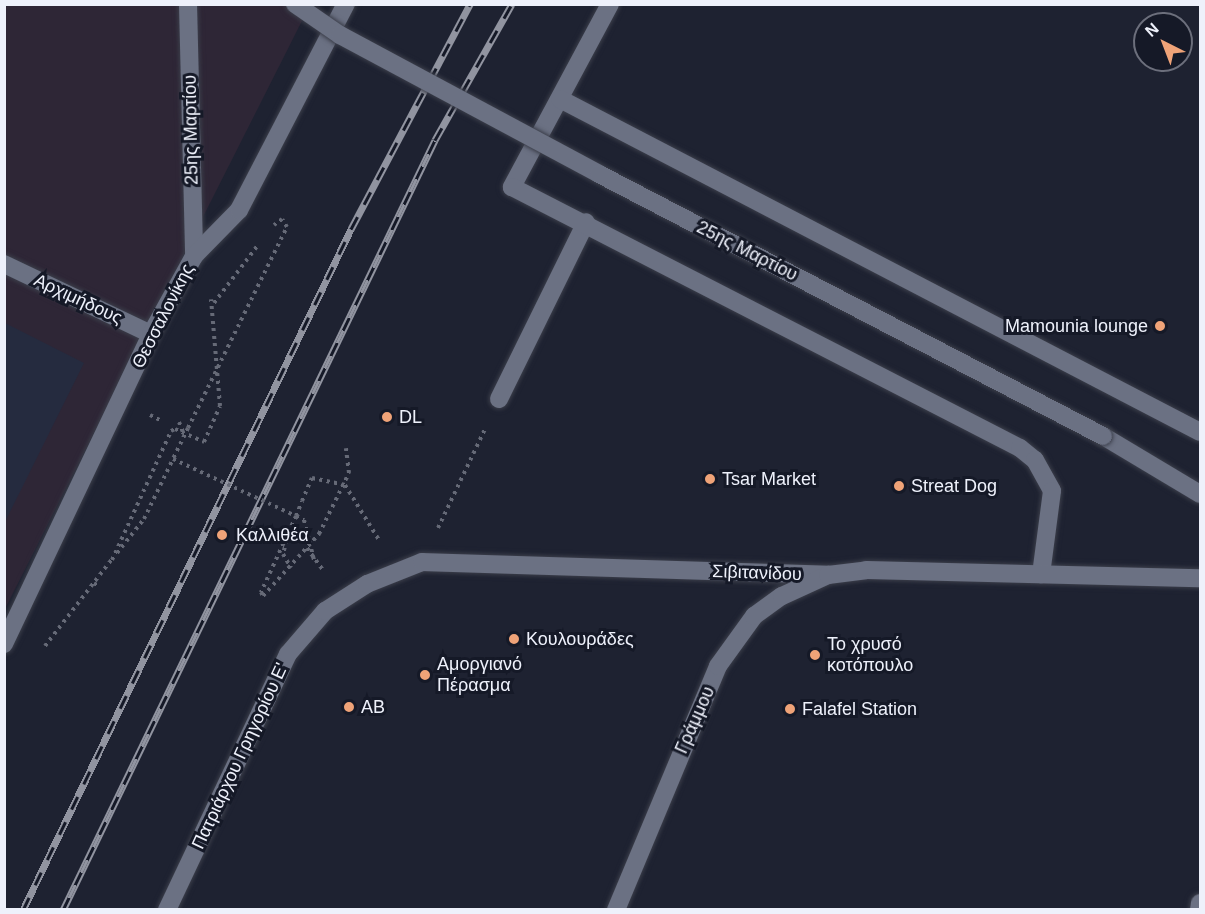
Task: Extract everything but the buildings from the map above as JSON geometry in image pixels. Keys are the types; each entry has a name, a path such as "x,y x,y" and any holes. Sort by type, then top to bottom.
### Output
{"street":[{"name":"25ης Μαρτίου","path":"188,4 194,256"},
{"name":"25ης Μαρτίου","path":"295,4 340,35 599,174 1103,436 1200,494"},
{"name":"Θεσσαλονίκης","path":"4,644 152,334 194,256 239,210 346,4"},
{"path":"610,4 512,187 586,222 1020,448 1040,467 1052,491 1041,574"},
{"path":"560,99 1200,432"},
{"path":"500,399 586,222"},
{"name":"Αρχιμήδους","path":"4,264 152,334"},
{"name":"Σιβιτανίδου","path":"325,611 367,584 422,562 828,575 866,570 1200,578"},
{"name":"Γράμμου","path":"616,909 662,796 732,642 754,616 782,596 828,575"},
{"name":"Πατριάρχου Γρηγορίου Ε'","path":"167,909 288,654 325,611"},
{"path":"1199,909 1200,903"}],"path":[{"path":"53,635 144,519 286,222 278,220 266,234"},
{"path":"176,429 205,441 220,406 213,304 260,243"},
{"path":"422,562 500,399"},
{"path":"112,560 171,431 176,429 179,422 184,436"},
{"path":"345,484 312,478 261,591 263,596 291,568 319,534 345,484 351,465 346,448"},
{"path":"173,459 304,520 314,560 308,548"},
{"path":"345,484 369,529 386,545"},
{"path":"287,535 282,552 291,568"},
{"path":"94,582 99,587"}],"shaded area":[{"path":"5,5 310,5 5,609"},
{"path":"5,323 84,363 5,522"}],"railway":[{"path":"23,910 351,229 470,4"},
{"path":"63,910 435,140 512,4"}],"place":[{"name":"Mamounia lounge","path":"1160,326"},
{"name":"DL","path":"387,417"},
{"name":"Tsar Market","path":"710,479"},
{"name":"Streat Dog","path":"899,486"},
{"name":"Καλλιθέα","path":"222,535"},
{"name":"Κουλουράδες","path":"514,639"},
{"name":"Το χρυσό κοτόπουλο","path":"815,655"},
{"name":"Αμοργιανό Πέρασμα","path":"425,675"},
{"name":"ΑΒ","path":"349,707"},
{"name":"Falafel Station","path":"790,709"}]}
